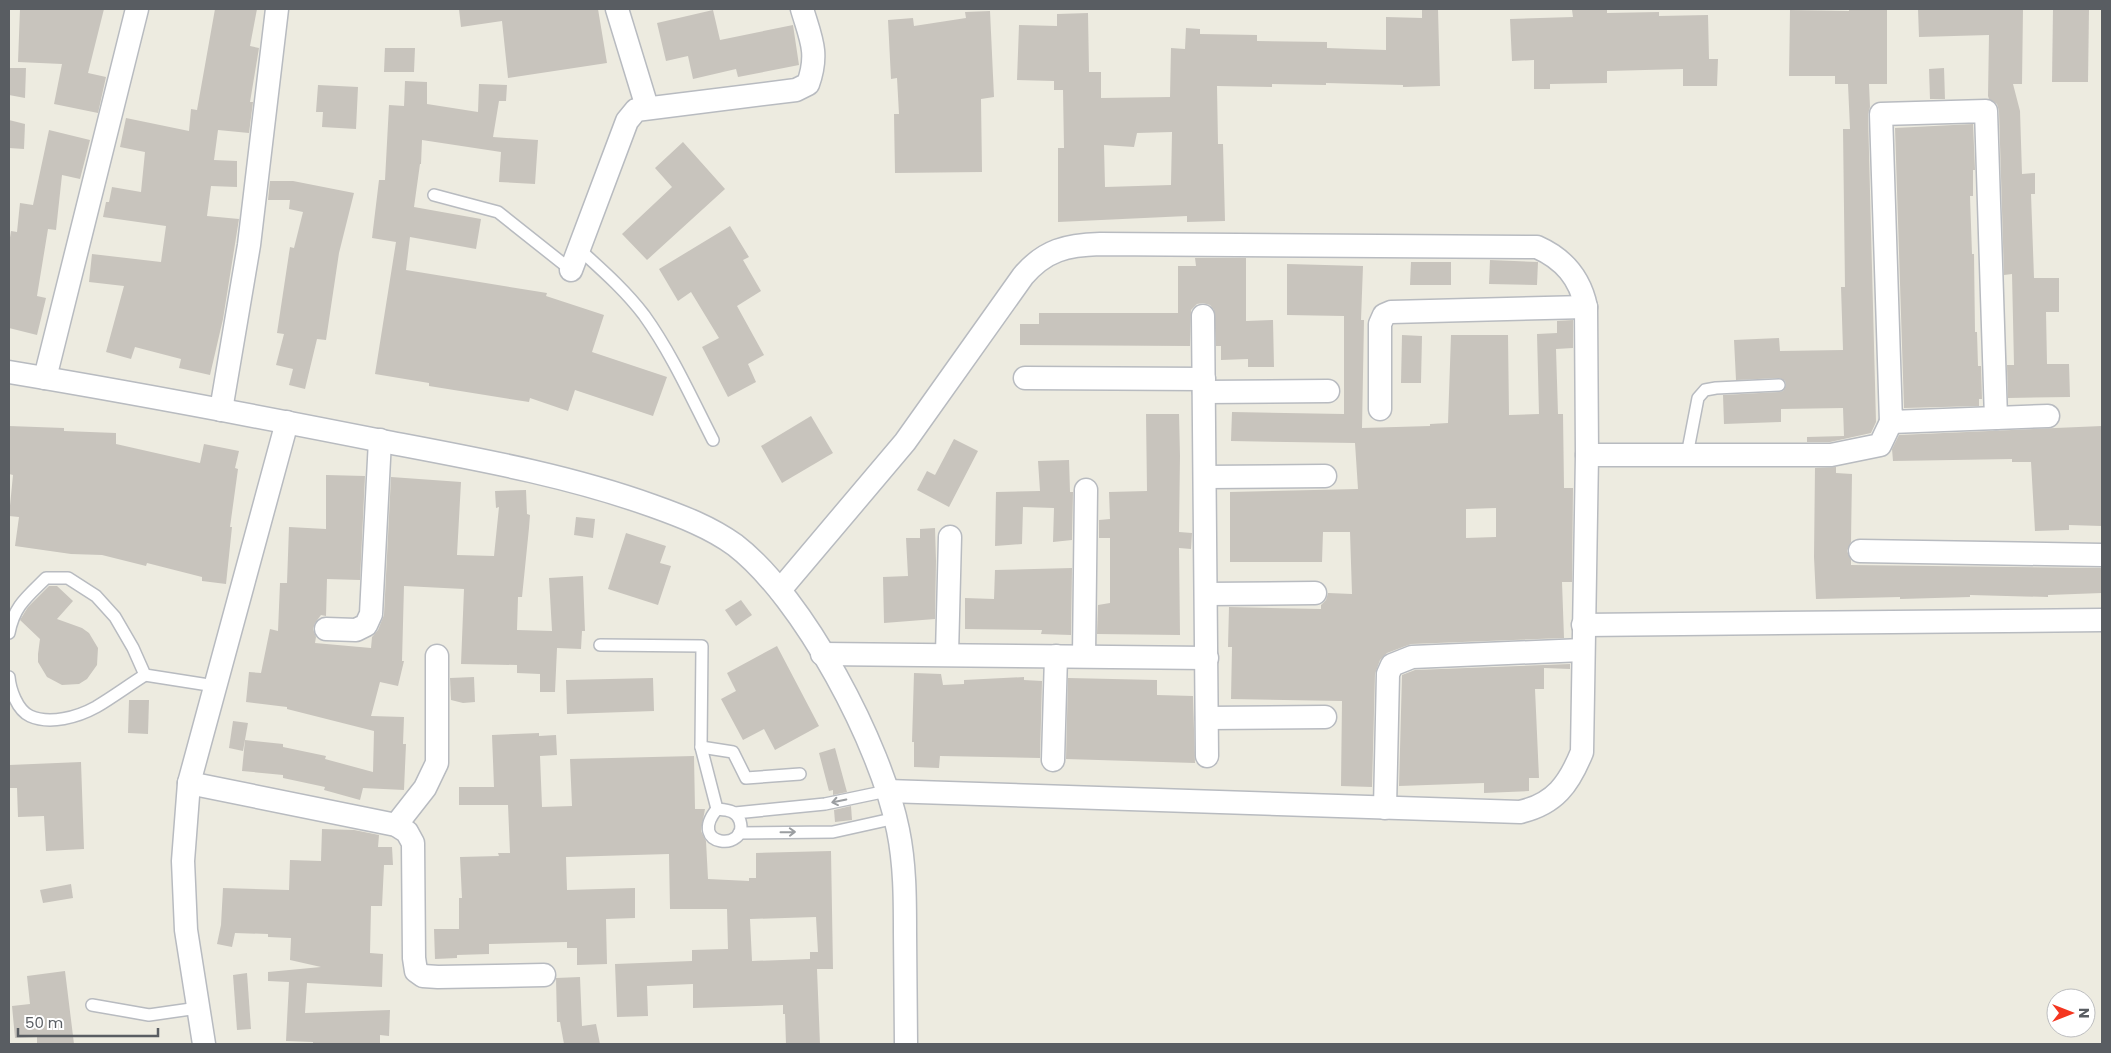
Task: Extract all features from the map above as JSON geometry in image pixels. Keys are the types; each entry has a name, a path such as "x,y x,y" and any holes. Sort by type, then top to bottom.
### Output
{"street":[{"path":"45,378 137,9"},
{"path":"221,410 249,245 278,9"},
{"path":"617,9 647,107"},
{"path":"571,270 627,121 636,110 647,107 796,90 808,84 814,67 815,52 802,9"},
{"path":"1587,455 1830,455 1880,445 1891,422 1881,114 1986,111 1996,418"},
{"path":"780,590 905,442 1023,276 1035,262 1065,248 1100,244 1537,247 1553,254 1566,266 1583,292 1586,307 1587,455 1582,752 1560,792 1547,802 1520,812 887,791"},
{"path":"1380,409 1380,324 1384,315 1391,312 1586,307"},
{"path":"1203,316 1207,756"},
{"path":"9,372 500,463 624,496 684,517 737,547 780,590 801,618 853,710 887,791 896,818 905,885 906,1044"},
{"path":"1025,378 1328,391"},
{"path":"1891,422 2048,416"},
{"path":"204,1044 186,930 183,861 189,783 287,422"},
{"path":"326,629 356,630 366,625 371,614 380,440"},
{"path":"1205,477 1325,476"},
{"path":"1084,656 1086,490"},
{"path":"948,654 950,537"},
{"path":"1860,551 2102,555"},
{"path":"1206,594 1315,593"},
{"path":"1583,625 2102,620"},
{"path":"1385,808 1388,674 1392,665 1412,657 1583,650"},
{"path":"822,654 1207,658"},
{"path":"396,825 425,788 437,763 437,656"},
{"path":"1053,760 1056,656"},
{"path":"1207,718 1325,717"},
{"path":"189,783 396,825 407,832 413,843 414,958 416,971 423,976 544,975"}],"lane":[{"path":"434,196 498,212 571,270"},
{"path":"579,249 618,285 643,314 665,345 713,440"},
{"path":"1687,455 1698,398 1705,390 1779,385"},
{"path":"9,633 12,616 25,599 46,578 68,578 96,596 115,617 133,648 144,675"},
{"path":"600,645 702,646 702,747 717,809 710,819 708,826 714,839 721,842 735,839 741,825 739,818 734,812"},
{"path":"9,677 10,689 21,708 29,716 47,720 70,717 95,708 144,675 215,686"},
{"path":"702,747 733,752 746,778 800,774"},
{"path":"717,809 734,812 825,804 887,791"},
{"path":"739,833 832,832 896,818"},
{"path":"92,1005 150,1015 198,1008"}],"building":[{"path":"20,9 104,9 88,73 106,77 98,113 54,104 62,64 18,62"},
{"path":"215,9 257,9 250,46 259,48 250,102 253,102 249,133 218,130 214,160 237,161 237,187 211,186 207,216 239,219 223,319 210,375 179,368 181,359 135,347 131,359 106,352 124,286 89,282 92,254 161,262 166,226 103,217 106,202 109,202 112,187 141,192 145,152 120,147 126,118 189,131 191,109 197,110"},
{"path":"459,9 598,9 607,63 508,78 502,21 461,27"},
{"path":"1422,9 1438,9 1440,86 1403,87 1403,85 1326,83 1326,85 1272,84 1272,87 1217,86 1218,144 1223,144 1225,221 1187,222 1187,216 1058,222 1058,148 1064,148 1063,90 1054,90 1054,81 1017,80 1019,25 1057,26 1057,14 1088,13 1089,72 1101,72 1101,98 1170,97 1171,48 1185,49 1186,28 1200,29 1200,34 1257,35 1257,41 1327,42 1327,48 1386,50 1386,17 1422,18","holes":["1172,132 1171,185 1105,187 1104,145 1134,147 1137,133"]},
{"path":"1607,9 1607,13 1659,12 1659,16 1708,15 1709,59 1718,59 1717,86 1683,86 1683,69 1607,71 1607,83 1550,84 1550,89 1534,89 1534,60 1512,61 1510,19 1573,17 1572,10"},
{"path":"1849,9 1887,9 1887,84 1869,84 1870,107 1868,114 1876,422 1871,433 1830,442 1807,442 1807,437 1844,436 1843,408 1781,409 1781,422 1724,424 1723,395 1779,392 1783,391 1786,385 1785,381 1779,378 1736,380 1734,340 1779,338 1780,351 1843,350 1841,287 1845,287 1843,129 1850,129 1848,84 1835,84 1835,76 1789,76 1790,10 1849,11"},
{"path":"1918,9 2023,9 2022,84 2013,84 2020,111 2022,174 2035,173 2035,194 2031,194 2034,278 2059,278 2059,312 2046,312 2047,364 2069,364 2070,397 2008,398 2007,365 2014,365 2012,274 2004,275 1999,111 1997,104 1989,99 1988,96 1989,35 1919,37"},
{"path":"2053,9 2089,9 2088,82 2052,82"},
{"path":"713,10 720,40 793,25 799,65 738,77 736,69 693,79 688,56 666,61 657,23"},
{"path":"990,11 994,97 981,99 982,172 895,173 894,114 899,114 897,78 891,79 888,20 913,18 914,26 966,18 965,12"},
{"path":"385,48 415,48 414,72 384,72"},
{"path":"9,68 26,68 25,98 9,95"},
{"path":"1944,68 1945,99 1930,99 1929,69"},
{"path":"405,81 427,82 427,104 478,112 479,84 507,85 506,101 499,101 493,137 538,140 535,184 499,182 501,152 422,140 421,164 414,207 481,219 476,249 410,237 406,270 547,293 546,296 604,315 592,352 667,377 653,416 575,390 568,411 530,398 529,402 429,386 429,383 375,374 396,242 372,238 379,180 385,180 389,105 404,106"},
{"path":"318,85 358,87 356,129 322,127 323,112 316,112"},
{"path":"9,120 25,124 24,149 9,148"},
{"path":"1973,124 1975,170 1973,170 1973,196 1970,196 1972,254 1974,254 1975,332 1977,332 1978,366 1981,366 1982,399 1979,399 1979,406 1904,408 1895,128"},
{"path":"49,130 90,140 80,179 62,175 56,230 48,229 37,296 46,298 37,335 9,328 9,244 11,231 17,232 20,203 33,205"},
{"path":"683,142 725,189 647,260 622,234 672,187 655,168"},
{"path":"270,181 293,181 354,193 339,253 326,340 317,339 305,389 289,385 293,369 276,365 284,334 277,333 290,247 294,248 303,212 289,209 290,200 268,200"},
{"path":"730,226 749,257 743,260 761,291 737,306 764,355 748,364 756,382 728,397 702,347 719,338 691,292 678,301 659,269"},
{"path":"1195,258 1246,258 1246,321 1273,320 1274,367 1248,367 1248,359 1221,360 1221,346 1216,346 1214,310 1210,305 1203,303 1197,304 1191,310 1190,346 1020,345 1020,324 1039,324 1039,313 1178,313 1178,266 1196,266"},
{"path":"1490,260 1538,262 1537,285 1489,284"},
{"path":"1411,262 1451,262 1451,285 1410,285"},
{"path":"1287,264 1363,266 1361,320 1364,320 1362,428 1430,426 1430,424 1448,423 1451,335 1508,335 1509,415 1539,414 1537,334 1557,333 1557,321 1573,320 1573,348 1556,349 1558,414 1563,414 1564,488 1573,488 1572,582 1562,582 1564,638 1411,644 1387,653 1380,660 1375,674 1372,787 1341,786 1342,701 1231,699 1232,647 1228,647 1229,607 1321,609 1321,605 1326,600 1328,593 1352,594 1350,532 1323,532 1322,562 1230,562 1230,492 1358,489 1355,443 1231,441 1232,412 1344,414 1344,316 1287,315","holes":["1496,508 1496,537 1466,538 1466,509"]},
{"path":"1402,335 1422,336 1421,383 1401,383"},
{"path":"1146,414 1179,414 1179,532 1192,533 1191,549 1179,548 1180,635 1097,634 1098,605 1110,603 1110,538 1099,538 1099,520 1110,519 1109,492 1147,491"},
{"path":"811,416 833,453 782,483 761,446"},
{"path":"9,426 64,428 64,431 116,433 116,444 200,463 204,444 239,451 235,468 238,469 230,527 232,527 226,584 202,581 202,577 147,563 146,566 102,555 71,554 15,546 19,517 9,516 13,475 9,474"},
{"path":"2102,426 2102,526 2069,525 2069,530 2035,531 2031,462 2012,462 2012,459 1893,461 1892,449 1899,435"},
{"path":"954,439 978,451 949,507 917,490 927,471 935,475"},
{"path":"1069,460 1070,492 1073,492 1072,540 1053,542 1054,508 1023,507 1022,544 995,546 996,492 1040,491 1038,461"},
{"path":"1836,467 1836,473 1852,474 1851,542 1847,551 1851,565 2102,568 2102,593 2048,595 2048,597 1970,595 1970,597 1900,599 1900,597 1816,599 1814,557 1815,468"},
{"path":"326,475 365,476 360,580 327,579 326,616 321,615 315,623 313,629 316,637 315,643 371,648 372,637 378,630 384,615 391,477 461,482 457,555 494,556 499,507 496,508 495,491 526,490 527,514 530,515 522,597 518,597 517,630 552,631 549,578 583,576 585,631 582,631 581,649 557,648 555,692 540,692 540,674 517,673 517,665 461,664 464,589 404,586 402,661 404,661 398,686 380,682 371,716 404,717 403,744 406,744 404,790 363,788 360,800 324,790 325,787 283,778 283,775 242,771 245,740 283,744 283,747 326,756 325,759 373,772 374,731 287,709 287,707 246,702 249,672 261,673 270,629 278,631 280,583 287,583 289,527 326,529"},
{"path":"576,517 595,519 593,538 574,535"},
{"path":"935,528 935,619 884,623 883,577 908,576 906,538 920,538 920,529"},
{"path":"626,533 666,546 660,563 671,566 658,605 608,589"},
{"path":"1072,568 1071,635 1041,634 1042,630 965,629 965,598 994,599 995,570"},
{"path":"49,586 57,586 73,601 57,619 82,628 89,633 98,648 97,665 87,679 79,684 62,685 47,677 38,662 40,639 20,620 28,607"},
{"path":"741,600 752,615 736,626 725,610"},
{"path":"777,646 819,726 775,750 764,729 743,740 721,699 736,691 727,673"},
{"path":"1570,664 1570,669 1544,668 1544,689 1535,689 1539,778 1529,778 1529,791 1484,793 1484,783 1399,786 1402,675 1415,670"},
{"path":"914,673 941,674 943,685 964,684 964,680 1024,677 1024,680 1042,681 1040,758 940,756 939,768 914,767 914,742 912,742"},
{"path":"474,677 475,702 463,703 451,700 450,678"},
{"path":"653,678 654,711 567,714 566,680"},
{"path":"1068,678 1157,680 1157,695 1193,696 1195,763 1066,759"},
{"path":"129,700 149,700 148,734 128,733"},
{"path":"233,721 248,723 243,751 229,748"},
{"path":"539,733 539,736 556,735 557,755 540,756 542,807 572,806 570,759 694,756 695,809 705,809 701,831 706,841 708,879 749,881 749,878 756,878 756,853 831,851 833,969 817,969 820,1044 786,1044 783,1005 693,1008 693,984 647,986 648,1016 617,1017 615,964 692,961 692,950 728,949 727,909 670,909 669,854 566,857 567,890 635,888 635,918 606,919 607,964 577,965 577,948 567,948 567,942 489,944 489,954 457,955 457,958 435,959 434,929 459,929 459,898 462,898 460,857 499,856 498,853 510,853 508,805 459,805 459,787 494,787 492,735","holes":["816,917 818,952 810,952 810,959 752,961 750,919"]},
{"path":"835,748 847,792 833,795 833,790 829,791 819,753"},
{"path":"81,762 84,849 46,851 44,816 18,817 17,788 9,788 9,765"},
{"path":"851,806 852,820 835,822 834,810"},
{"path":"322,829 354,830 379,835 378,847 392,847 393,865 384,865 382,906 371,906 370,953 383,954 382,987 307,983 305,1013 390,1010 389,1036 380,1035 380,1044 313,1044 313,1042 286,1041 289,982 268,981 268,972 321,967 290,960 291,938 268,937 268,934 235,933 232,947 217,944 221,925 223,888 289,890 290,860 321,861"},
{"path":"71,884 73,898 43,903 40,890"},
{"path":"65,971 74,1044 37,1044 37,1037 15,1038 12,1006 30,1004 27,976"},
{"path":"247,973 251,1029 237,1030 233,975"},
{"path":"580,977 582,1026 596,1024 600,1044 564,1044 560,1022 557,1022 556,978"}]}
